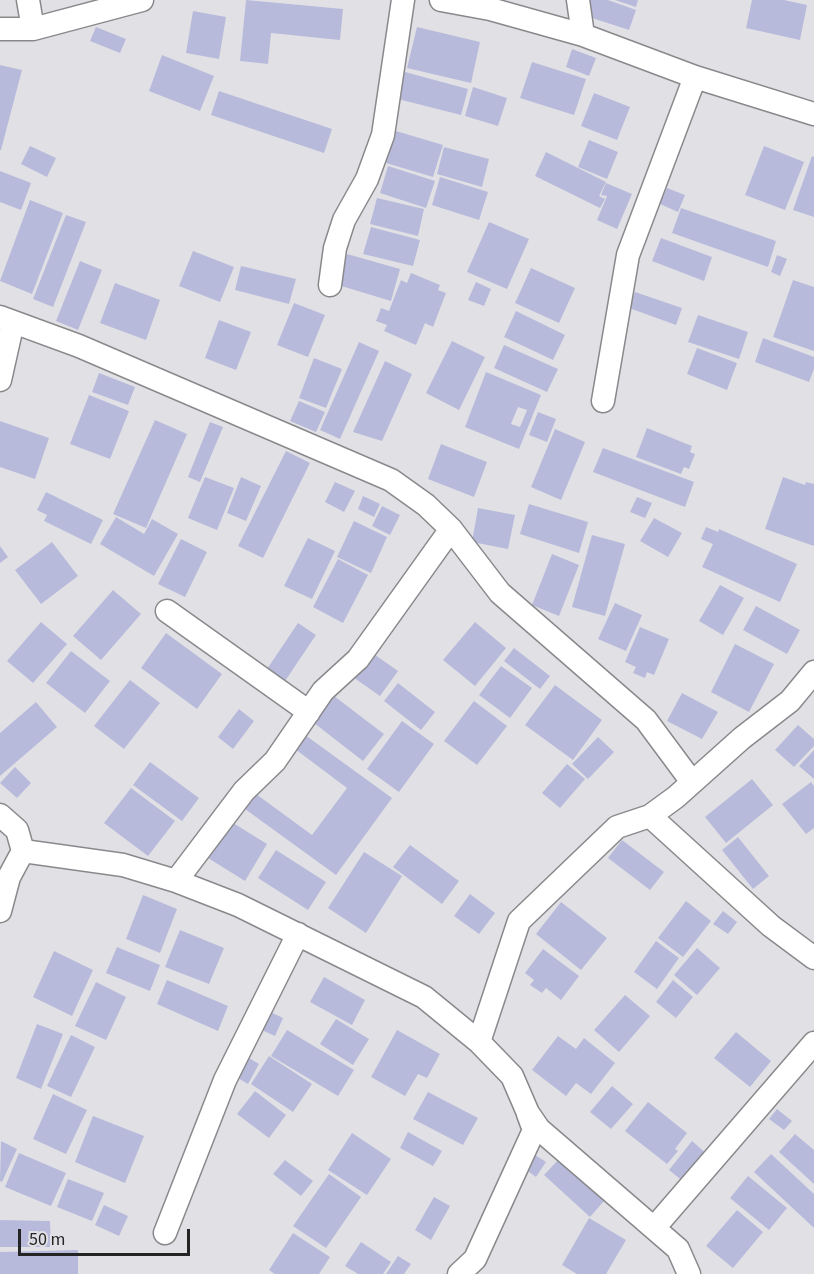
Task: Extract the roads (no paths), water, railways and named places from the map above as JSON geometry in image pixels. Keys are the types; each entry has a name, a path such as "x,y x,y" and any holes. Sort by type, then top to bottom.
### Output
{"street":[{"path":"28,0 33,29"},
{"path":"0,29 33,29 142,0"},
{"path":"330,285 335,248 344,220 367,179 383,135 404,0"},
{"path":"441,0 490,9 583,35 695,77 814,114"},
{"path":"578,0 583,35"},
{"path":"603,401 628,255 695,77"},
{"path":"0,380 7,320 79,346 390,480 426,505 451,529 500,592 646,720 692,782"},
{"path":"176,880 244,791 275,761 339,673 358,659 451,529"},
{"path":"167,611 309,712"},
{"path":"479,1042 519,921 617,827 650,816 790,701 814,672"},
{"path":"0,815 17,830 23,850 9,877 0,911"},
{"path":"650,816 771,926 814,958"},
{"path":"23,850 123,865 176,880 238,905 424,997 479,1042 512,1076 534,1131 475,1259 459,1274"},
{"path":"165,1233 225,1080 298,934"},
{"path":"654,1228 814,1043"},
{"path":"528,1113 539,1129 678,1249 689,1274"}]}
